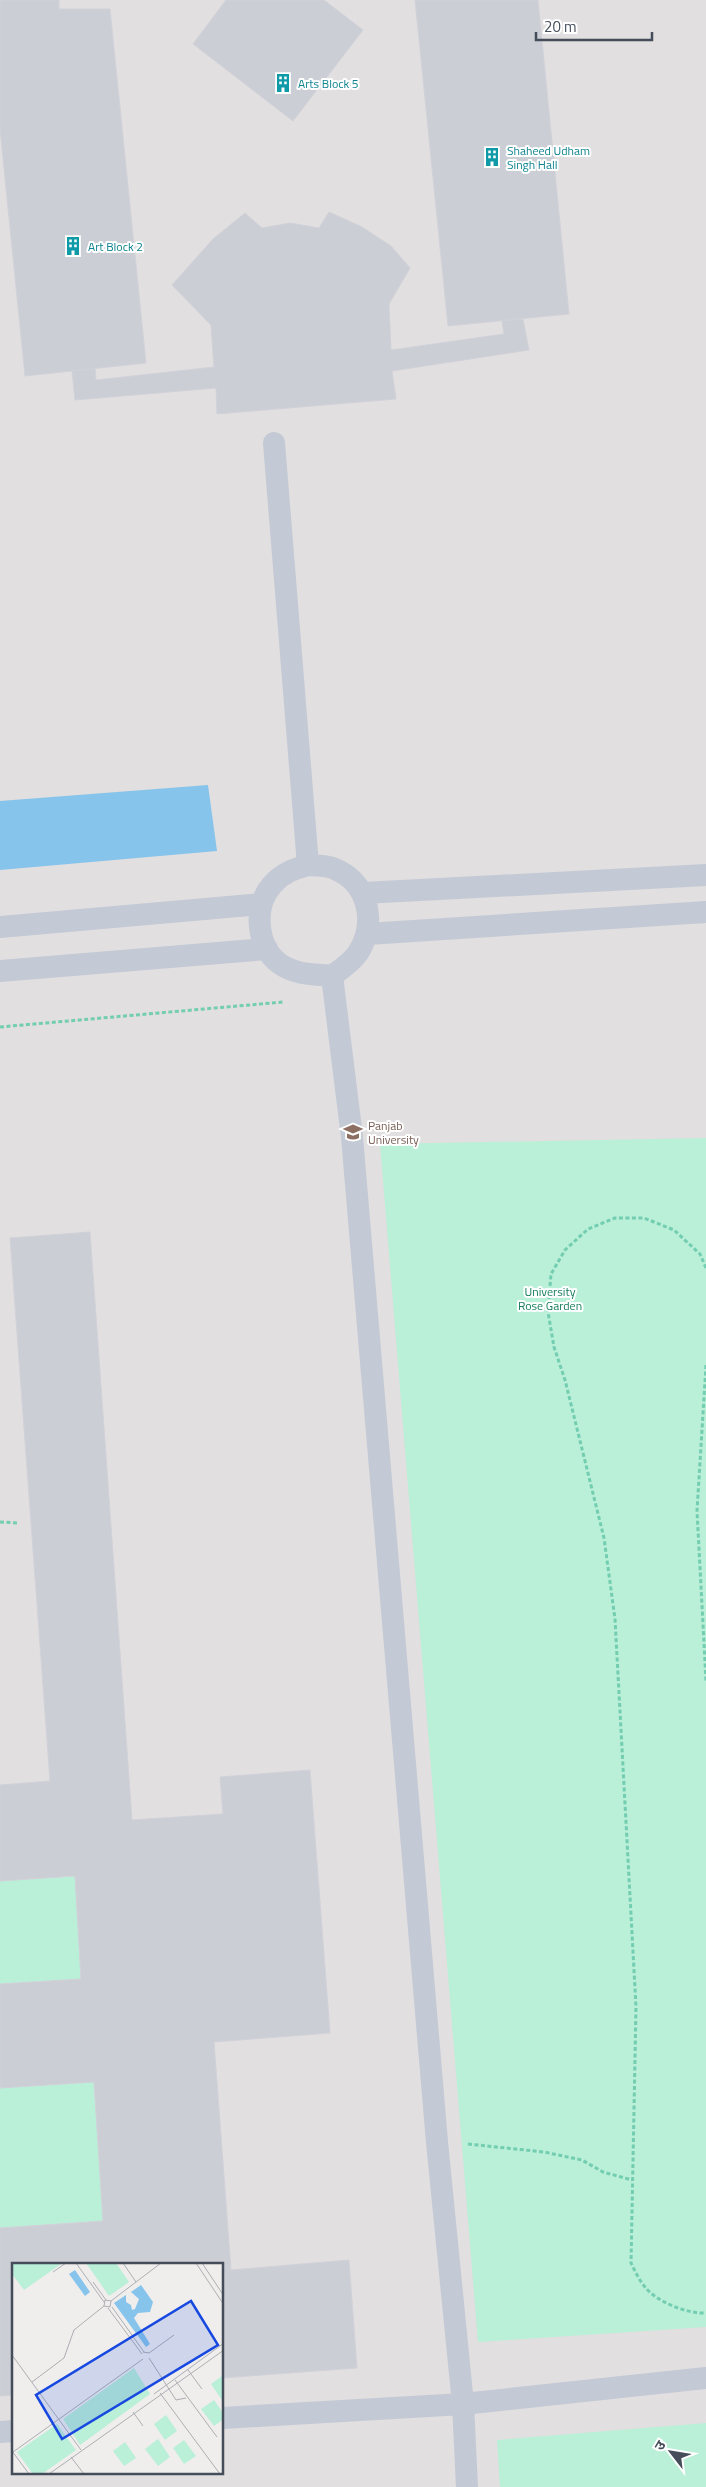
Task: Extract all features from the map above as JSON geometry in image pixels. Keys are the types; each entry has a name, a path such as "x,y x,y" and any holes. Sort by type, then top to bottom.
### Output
{"lane":[{"path":"274,443 308,865"},
{"path":"308,865 333,868 349,876 363,893 369,914 367,934 357,955 332,976 298,973 279,963 266,949 259,926 261,904 271,885 288,871 308,865"},
{"path":"363,893 706,875"},
{"path":"0,927 261,904"},
{"path":"367,934 706,912"},
{"path":"0,971 266,949"},
{"path":"332,976 352,1137 437,2142 463,2404 468,2487"},
{"path":"224,2418 463,2404 706,2378"}],"path":[{"path":"0,1027 286,1002"},
{"path":"706,1268 700,1254 674,1230 644,1218 615,1218 588,1229 565,1250 551,1274 548,1312 554,1346 567,1389 604,1538 615,1619 636,2007 631,2263 646,2289 665,2301 695,2313 706,2313"},
{"path":"706,1365 696,1511 706,1681"},
{"path":"0,1522 19,1522"},
{"path":"437,2142 544,2152 582,2160 603,2172 632,2180"}],"shaded area":[{"name":"Panjab University","path":"0,0 706,0 706,2487 0,2487"}],"green space":[{"name":"University Rose Garden","path":"706,1138 706,2327 478,2342 380,1144"},
{"path":"75,1876 81,1979 0,1984 0,1881"},
{"path":"94,2082 103,2221 0,2228 0,2088"},
{"path":"706,2423 706,2487 500,2487 497,2440"}],"water":[{"path":"208,785 217,851 0,870 0,801"}],"building":[{"name":"Art Block 2","path":"0,0 59,0 59,9 110,9 146,363 25,376 0,129"},
{"name":"Arts Block 5","path":"226,0 324,0 363,30 293,121 193,44"},
{"name":"Shaheed Udham Singh Hall","path":"415,0 538,0 569,314 448,326"},
{"path":"329,212 362,227 391,246 410,268 389,304 391,350 504,334 502,321 523,319 529,350 392,371 396,399 217,414 216,388 75,400 72,371 95,368 96,380 214,367 211,325 172,285 213,239 245,213 262,228 290,223 319,228"},
{"path":"90,1232 132,1820 223,1814 220,1777 310,1770 330,2033 214,2042 231,2270 349,2260 357,2368 224,2378 224,2263 12,2263 12,2395 0,2396 0,2228 103,2221 94,2082 0,2088 0,1984 81,1979 75,1876 0,1881 0,1785 50,1781 10,1238"}],"place":[{"name":"Arts Block 5","path":"283,83"},
{"name":"Shaheed Udham Singh Hall","path":"492,157"},
{"name":"Art Block 2","path":"73,246"},
{"name":"Panjab University","path":"353,1132"}]}
